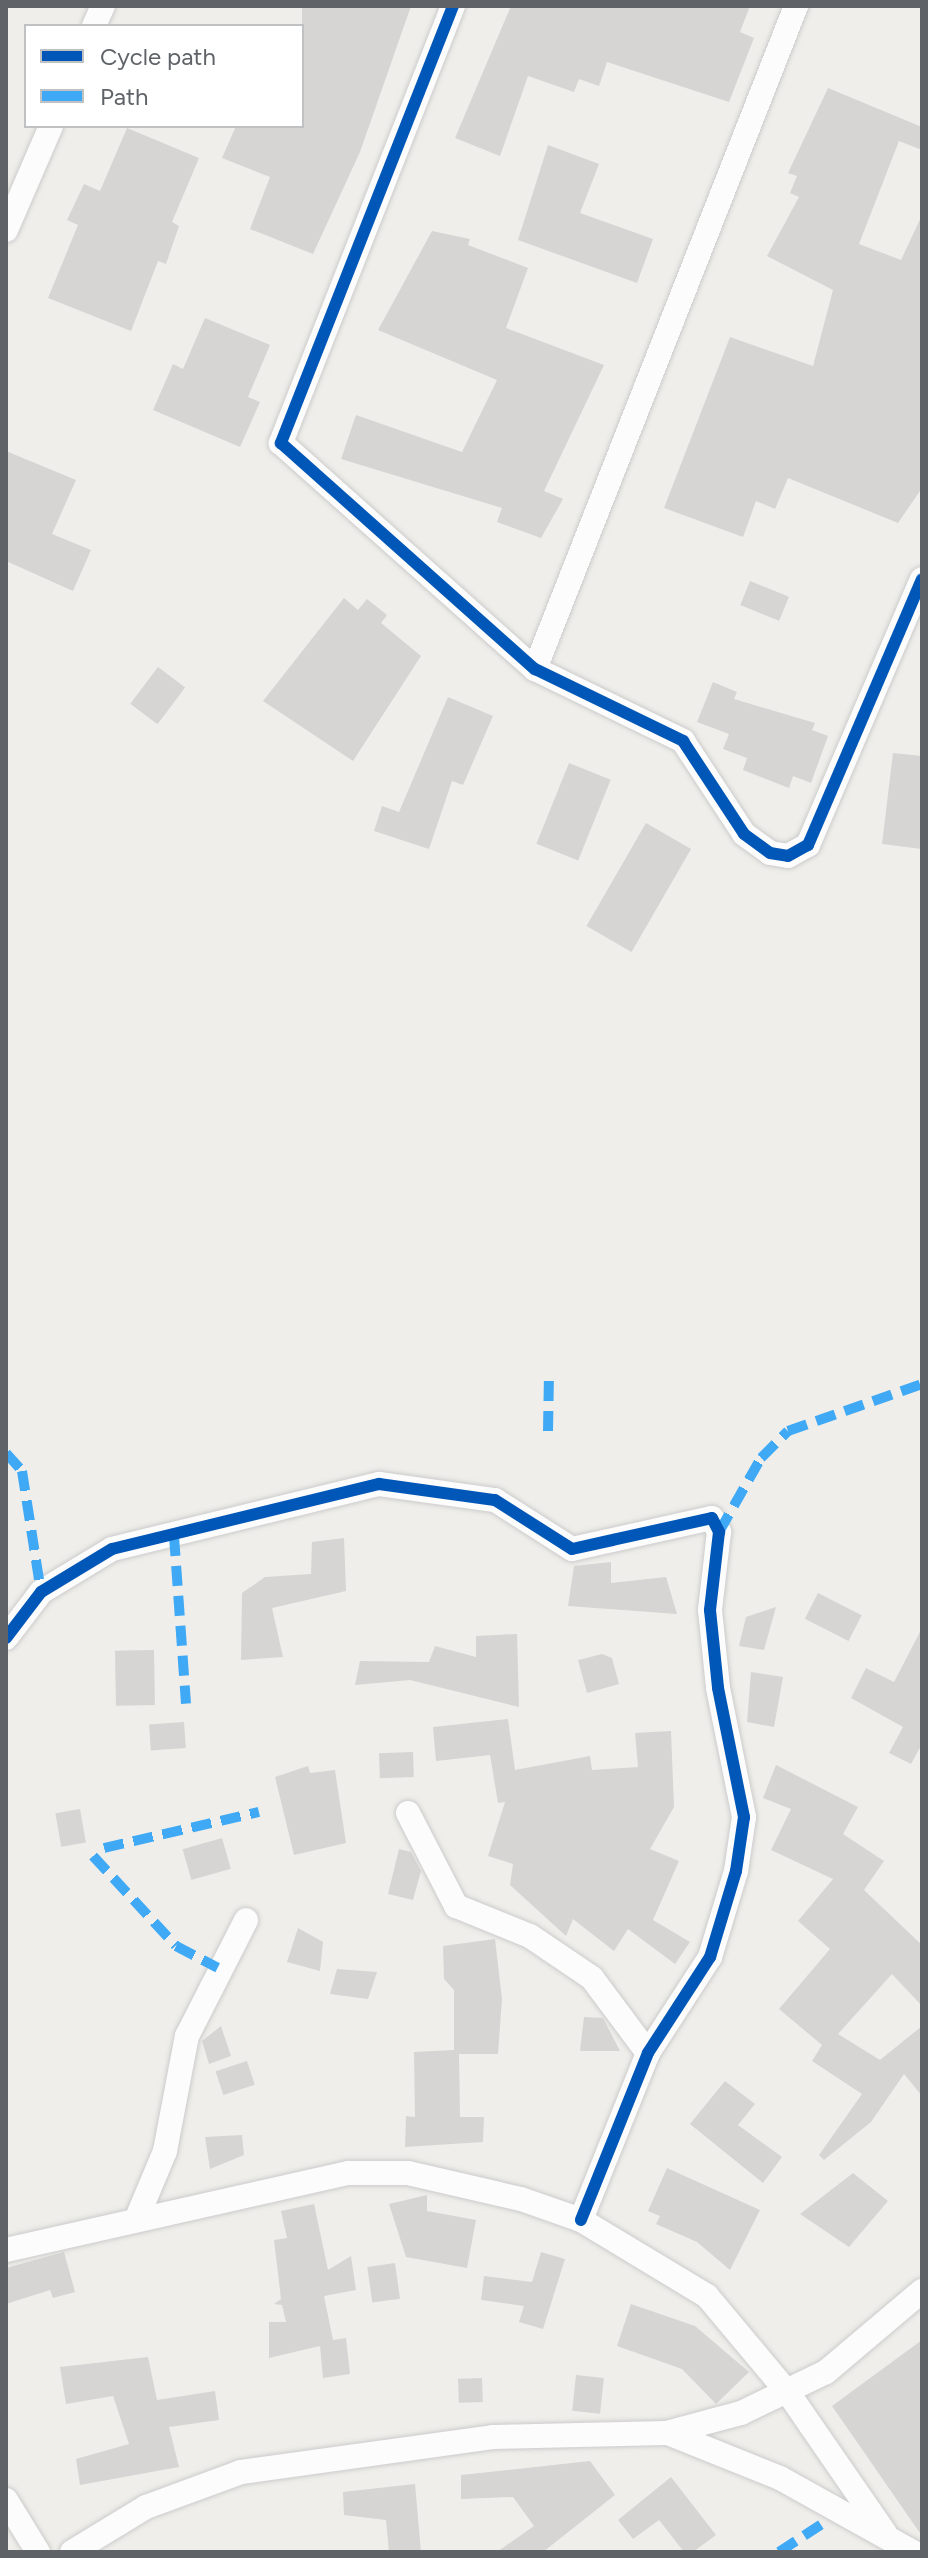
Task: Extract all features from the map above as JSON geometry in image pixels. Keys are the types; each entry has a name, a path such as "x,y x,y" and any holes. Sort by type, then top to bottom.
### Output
{"street":[{"path":"453,6 281,443 535,669 598,704 664,727 697,760 744,834 788,856 808,845 922,579"},
{"path":"535,669 796,6"},
{"path":"6,230 50,128"},
{"path":"6,1638 41,1592 112,1549 379,1484 495,1500 572,1549 712,1518 719,1532 710,1610 718,1688 744,1817 710,1957 648,2053 581,2220"},
{"path":"408,1813 456,1906 530,1936 592,1978 648,2053"},
{"path":"137,2218 165,2151 187,2036 246,1920"},
{"path":"6,2250 263,2187 379,2171 481,2188 581,2220 707,2296 789,2394 885,2533"},
{"path":"72,2552 146,2507 241,2472 493,2437 666,2433 789,2394 922,2291"},
{"path":"666,2433 740,2459 885,2533 913,2552"},
{"path":"6,2500 38,2552"}],"building":[{"path":"302,6 411,6 360,152 313,254 250,229 270,177 222,158 235,128 304,128"},
{"path":"511,6 750,6 740,32 754,38 729,102 607,62 599,86 579,79 574,92 528,76 500,156 455,138"},
{"path":"828,88 922,127 922,150 899,141 859,244 901,260 922,215 922,488 898,523 788,478 775,509 756,501 743,537 664,508 730,337 813,366 833,290 767,256 799,197 790,193 797,176 788,173"},
{"path":"127,128 199,158 172,222 179,226 166,264 158,261 131,331 48,298 78,225 67,220 84,184 100,191"},
{"path":"548,145 599,164 580,213 653,239 637,283 518,240"},
{"path":"432,231 470,239 468,245 528,268 506,328 604,365 544,491 563,499 541,538 497,522 502,508 341,459 356,415 462,452 497,380 378,330"},
{"path":"205,318 270,345 248,397 260,402 240,447 153,410 173,364 183,369"},
{"path":"6,451 76,480 52,534 91,550 73,591 6,561"},
{"path":"750,581 789,597 779,621 740,605"},
{"path":"344,598 358,610 367,599 387,615 381,623 421,656 353,761 263,701"},
{"path":"158,667 185,687 157,724 130,704"},
{"path":"713,682 737,692 734,699 815,723 812,730 828,736 811,783 793,776 789,788 743,770 747,758 723,749 729,734 697,722"},
{"path":"448,697 493,716 463,785 452,781 429,849 374,831 382,806 399,812"},
{"path":"893,753 922,756 922,849 882,844"},
{"path":"569,763 611,780 578,861 536,844"},
{"path":"646,823 691,849 632,952 586,926"},
{"path":"344,1538 346,1591 272,1608 283,1657 241,1660 242,1593 265,1577 311,1574 312,1542"},
{"path":"611,1562 611,1583 666,1577 677,1614 568,1606 574,1566"},
{"path":"818,1593 862,1615 848,1641 805,1619"},
{"path":"776,1607 764,1650 739,1646 746,1617"},
{"path":"922,1628 922,1744 911,1764 889,1753 903,1727 851,1698 866,1668 894,1682"},
{"path":"517,1634 519,1707 410,1680 355,1685 360,1661 429,1662 435,1646 476,1657 476,1636"},
{"path":"154,1650 155,1705 116,1706 115,1651"},
{"path":"602,1654 612,1658 619,1684 587,1693 578,1660"},
{"path":"751,1672 783,1677 774,1727 747,1722"},
{"path":"508,1719 515,1770 590,1756 592,1770 638,1767 635,1733 671,1731 674,1807 650,1849 679,1861 653,1920 690,1942 675,1964 628,1929 614,1951 573,1919 566,1936 510,1885 513,1864 488,1856 505,1802 498,1803 490,1755 436,1761 433,1727"},
{"path":"184,1722 186,1748 151,1750 149,1724"},
{"path":"413,1752 414,1777 380,1778 379,1753"},
{"path":"776,1765 858,1807 843,1834 884,1861 864,1890 922,1945 922,2006 892,1974 838,2034 880,2060 922,2026 922,2096 904,2074 871,2122 824,2160 819,2155 862,2094 812,2061 822,2045 779,2009 830,1949 798,1921 833,1879 771,1850 791,1809 763,1798"},
{"path":"308,1766 310,1773 335,1770 346,1843 294,1855 275,1777"},
{"path":"80,1809 86,1842 61,1847 55,1813"},
{"path":"222,1838 231,1869 191,1880 183,1849"},
{"path":"399,1849 411,1852 421,1871 413,1900 388,1894"},
{"path":"298,1928 323,1942 320,1971 287,1962"},
{"path":"495,1939 502,1999 498,2054 459,2054 460,2117 484,2117 483,2142 405,2147 406,2116 415,2117 414,2052 454,2050 454,1990 444,1979 443,1946"},
{"path":"337,1969 377,1972 368,1999 330,1994"},
{"path":"584,2017 603,2018 620,2051 580,2051"},
{"path":"221,2026 231,2056 209,2064 202,2041"},
{"path":"247,2061 255,2085 223,2095 216,2071"},
{"path":"725,2081 755,2104 738,2125 782,2157 763,2183 690,2124"},
{"path":"242,2135 244,2155 210,2169 205,2137"},
{"path":"667,2168 760,2210 730,2270 697,2242 656,2224 660,2216 648,2211"},
{"path":"853,2173 888,2201 849,2247 800,2214"},
{"path":"427,2195 427,2211 476,2220 467,2268 406,2257 389,2204"},
{"path":"314,2204 328,2270 351,2256 356,2290 324,2296 333,2340 346,2338 350,2374 323,2378 320,2346 269,2358 269,2322 286,2322 282,2305 274,2304 281,2299 274,2240 287,2238 281,2211"},
{"path":"64,2252 75,2292 53,2298 50,2290 6,2304 6,2268"},
{"path":"541,2252 565,2259 543,2329 519,2322 524,2306 481,2300 484,2276 532,2282"},
{"path":"395,2263 400,2299 372,2303 367,2267"},
{"path":"631,2304 695,2326 749,2372 716,2404 682,2369 617,2346"},
{"path":"922,2340 922,2536 832,2406"},
{"path":"148,2357 157,2400 215,2391 219,2420 169,2427 179,2467 80,2485 76,2459 129,2444 113,2396 66,2404 60,2367"},
{"path":"576,2375 604,2378 600,2414 572,2411"},
{"path":"482,2378 483,2402 459,2403 458,2379"},
{"path":"590,2461 615,2495 543,2552 497,2552 534,2526 513,2497 461,2499 461,2475"},
{"path":"671,2477 716,2535 693,2552 684,2552 659,2520 633,2539 618,2520"},
{"path":"415,2484 421,2552 389,2552 386,2520 344,2515 343,2492"}],"marked path":[{"path":"548,1431 549,1375"},
{"path":"719,1532 761,1458 788,1431 922,1384"},
{"path":"6,1453 22,1471 41,1592"},
{"path":"174,1536 186,1704"},
{"path":"104,1848 259,1812"},
{"path":"93,1856 176,1946 218,1968"},
{"path":"779,2552 828,2520"}],"cycle path":[{"path":"453,6 281,443 535,669 683,741 744,834 770,853 788,856 808,845 922,579"},
{"path":"6,1638 41,1592 112,1549 379,1484 495,1500 572,1549 712,1518 719,1532 710,1610 718,1688 744,1817 736,1871 710,1957 648,2053 581,2220"}]}
